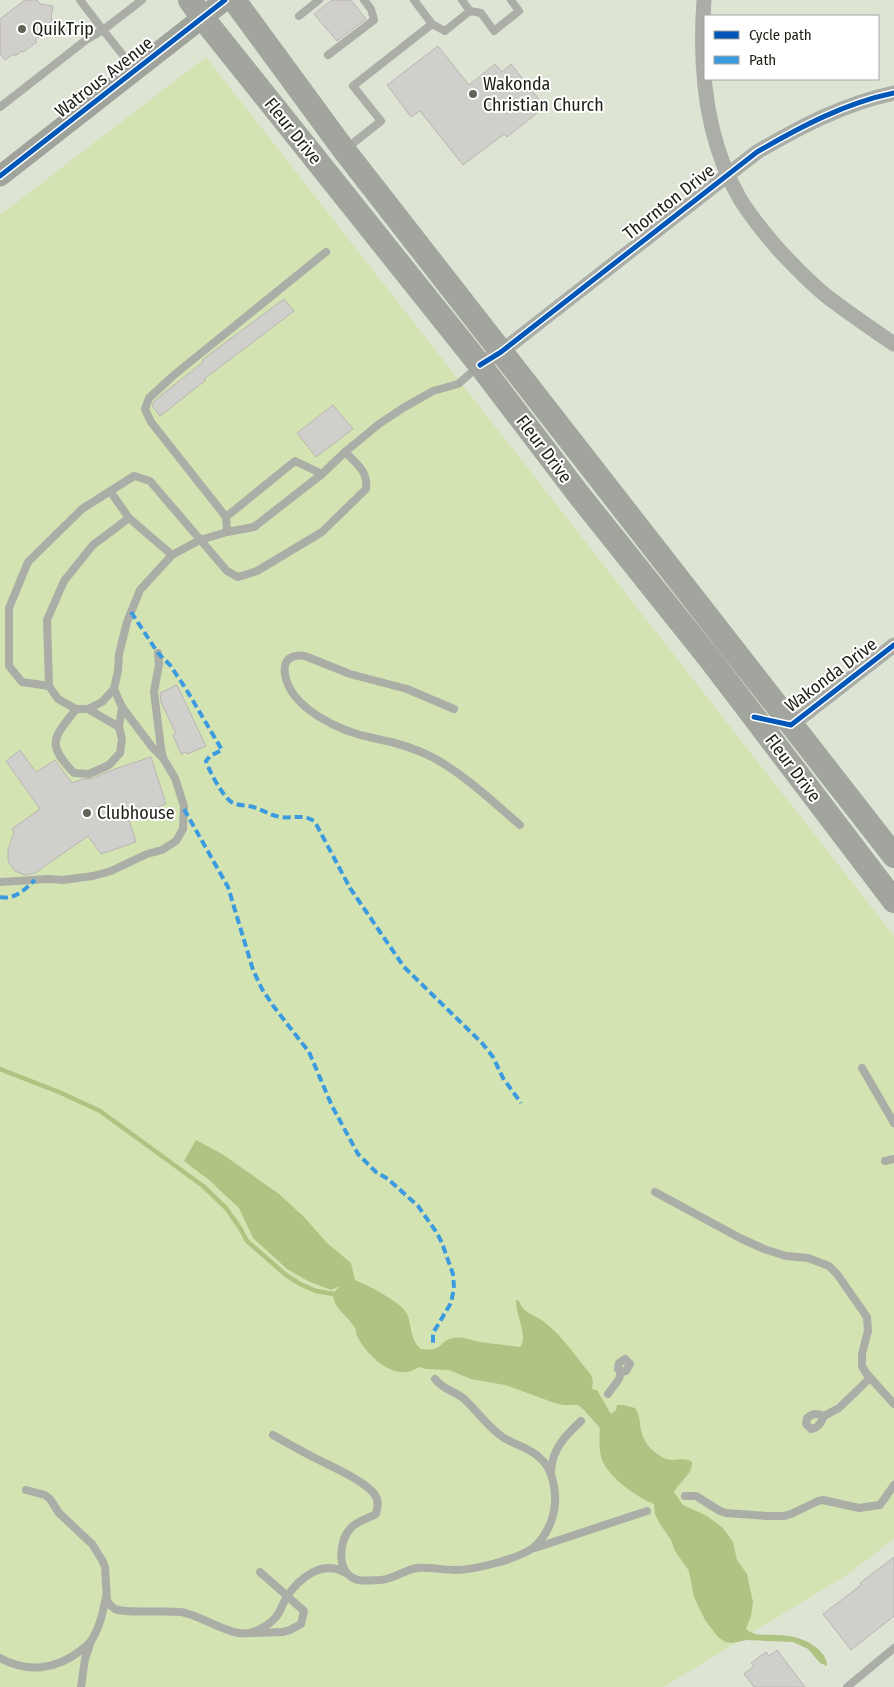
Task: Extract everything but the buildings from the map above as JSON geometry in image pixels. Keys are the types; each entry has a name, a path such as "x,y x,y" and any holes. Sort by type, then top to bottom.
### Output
{"main road":[{"name":"Fleur Drive","path":"234,0 344,150 894,856"},
{"name":"Fleur Drive","path":"196,9 480,365 578,495 710,659 894,901"}],"street":[{"name":"Watrous Avenue","path":"2,171 135,70 196,9 225,0"},
{"path":"704,0 701,36 703,76 709,115 717,148 740,200 765,234 795,267 827,297 894,344"},
{"name":"Thornton Drive","path":"480,365 501,352 757,152 798,128 842,109 894,93"},
{"name":"Wakonda Drive","path":"754,717 791,725 894,645"}],"lane":[{"path":"80,0 135,70"},
{"path":"0,107 86,40 103,30 142,0"},
{"path":"299,16 319,0"},
{"path":"328,55 374,20 364,0"},
{"path":"414,0 432,24 445,31 470,11"},
{"path":"462,0 470,11 480,13 494,31 519,11 511,0"},
{"path":"344,150 381,121 353,86 432,24"},
{"path":"227,532 226,517 144,409 148,398 181,369 326,252"},
{"path":"129,518 93,545 64,581 47,620 49,686 58,699 76,709 88,709 102,702 114,689 119,654 127,622 140,590 172,555 200,540 254,527 322,474 379,424 403,408 433,392 458,384 480,365"},
{"path":"49,686 22,682 9,666 9,608 28,562 82,509 134,476 150,481 227,571 238,577 257,571 322,532 366,488 367,479 362,469 346,452"},
{"path":"226,517 295,461 322,474"},
{"path":"110,491 129,518 172,555"},
{"path":"0,607 9,608"},
{"path":"158,653 159,664 154,692 163,758"},
{"path":"454,709 407,690 350,674 305,656 300,655 290,658 285,664 285,674 291,690 298,700 310,710 343,729 406,746 432,757 478,787 520,825"},
{"path":"0,882 63,880 93,876 111,871 147,854 162,850 176,841 182,829 184,806 175,778 163,758 152,747 122,707 114,689"},
{"path":"76,709 57,734 55,748 63,762 74,773 89,774 109,765 120,753 122,739 119,727 122,707"},
{"path":"88,709 119,727"},
{"path":"862,1068 894,1123"},
{"path":"885,1161 894,1159"},
{"path":"655,1192 764,1249 786,1256 808,1258 829,1266 837,1274 867,1317 868,1331 861,1360 862,1366 870,1378 894,1404"},
{"path":"608,1394 621,1372"},
{"path":"824,1416 839,1408 870,1378"},
{"path":"435,1379 443,1387 463,1398 502,1437 539,1457 547,1466 551,1475 556,1501 553,1516 538,1543 527,1551"},
{"path":"551,1475 555,1453 564,1438 581,1421"},
{"path":"273,1435 355,1480 369,1489 378,1501 376,1514 356,1523 350,1528 343,1541 341,1558 346,1572"},
{"path":"539,1457 550,1456 555,1453"},
{"path":"684,1496 696,1496 726,1513 784,1516 823,1500 859,1508 880,1505 894,1485"},
{"path":"26,1490 44,1495 50,1499 59,1513 92,1544 102,1560 106,1574 106,1597 100,1624"},
{"path":"251,1633 275,1619 288,1596 304,1578 315,1572 339,1568 353,1578 360,1580 384,1580 417,1568 471,1569 503,1560 544,1543 647,1511"},
{"path":"81,1687 85,1659 92,1640 106,1616 117,1610 180,1612 196,1615 228,1630 251,1633 283,1632 301,1624 304,1611 260,1572"},
{"path":"106,1597 109,1604 117,1610"},
{"path":"0,1658 26,1668 53,1665 74,1656 92,1640"},
{"path":"847,1687 894,1648"}],"shaded area":[{"path":"206,57 894,936 894,1539 848,1574 664,1687 0,1687 0,215"},
{"path":"196,1140 222,1154 279,1194 304,1217 327,1243 351,1263 355,1280 384,1294 399,1305 407,1314 415,1341 421,1349 437,1348 453,1338 520,1347 523,1337 516,1306 516,1300 519,1301 526,1311 539,1318 563,1339 591,1375 593,1381 592,1389 597,1390 611,1414 616,1410 617,1405 635,1408 643,1438 651,1449 666,1459 685,1459 692,1462 688,1474 674,1492 683,1505 707,1516 723,1528 733,1542 737,1560 747,1574 753,1602 751,1616 746,1629 757,1634 788,1636 804,1640 822,1653 827,1666 820,1663 808,1649 793,1642 747,1640 732,1643 725,1642 718,1637 705,1620 694,1597 689,1571 660,1524 655,1514 654,1504 625,1487 612,1475 603,1462 601,1455 600,1428 578,1405 563,1405 505,1385 471,1379 449,1370 419,1367 401,1372 392,1370 375,1359 362,1344 355,1328 337,1307 334,1292 340,1286 331,1290 308,1281 287,1269 253,1238 239,1208 209,1180 184,1161"}],"waterway":[{"path":"0,1069 59,1092 100,1111 203,1186 226,1208 247,1241 286,1275 316,1291 334,1294"}],"marked path":[{"path":"131,612 158,653 170,665 186,689 222,750 210,756 206,761 221,791 229,800 239,805 253,807 275,816 303,817 315,822 350,888 404,967 482,1043 493,1057 503,1078 521,1103"},
{"path":"184,809 228,887 253,970 262,989 309,1052 332,1106 358,1154 376,1172 388,1179 418,1206 442,1243 453,1274 454,1288 451,1303 433,1333 433,1343"},
{"path":"0,897 15,896 35,880"}],"cycle path":[{"path":"0,176 225,0"},
{"path":"480,365 501,352 757,152 840,109 894,93"},
{"path":"754,717 791,725 894,645"}],"place":[{"name":"QuikTrip","path":"22,29"},
{"name":"Wakonda Christian Church","path":"473,94"},
{"name":"Clubhouse","path":"87,813"}]}
